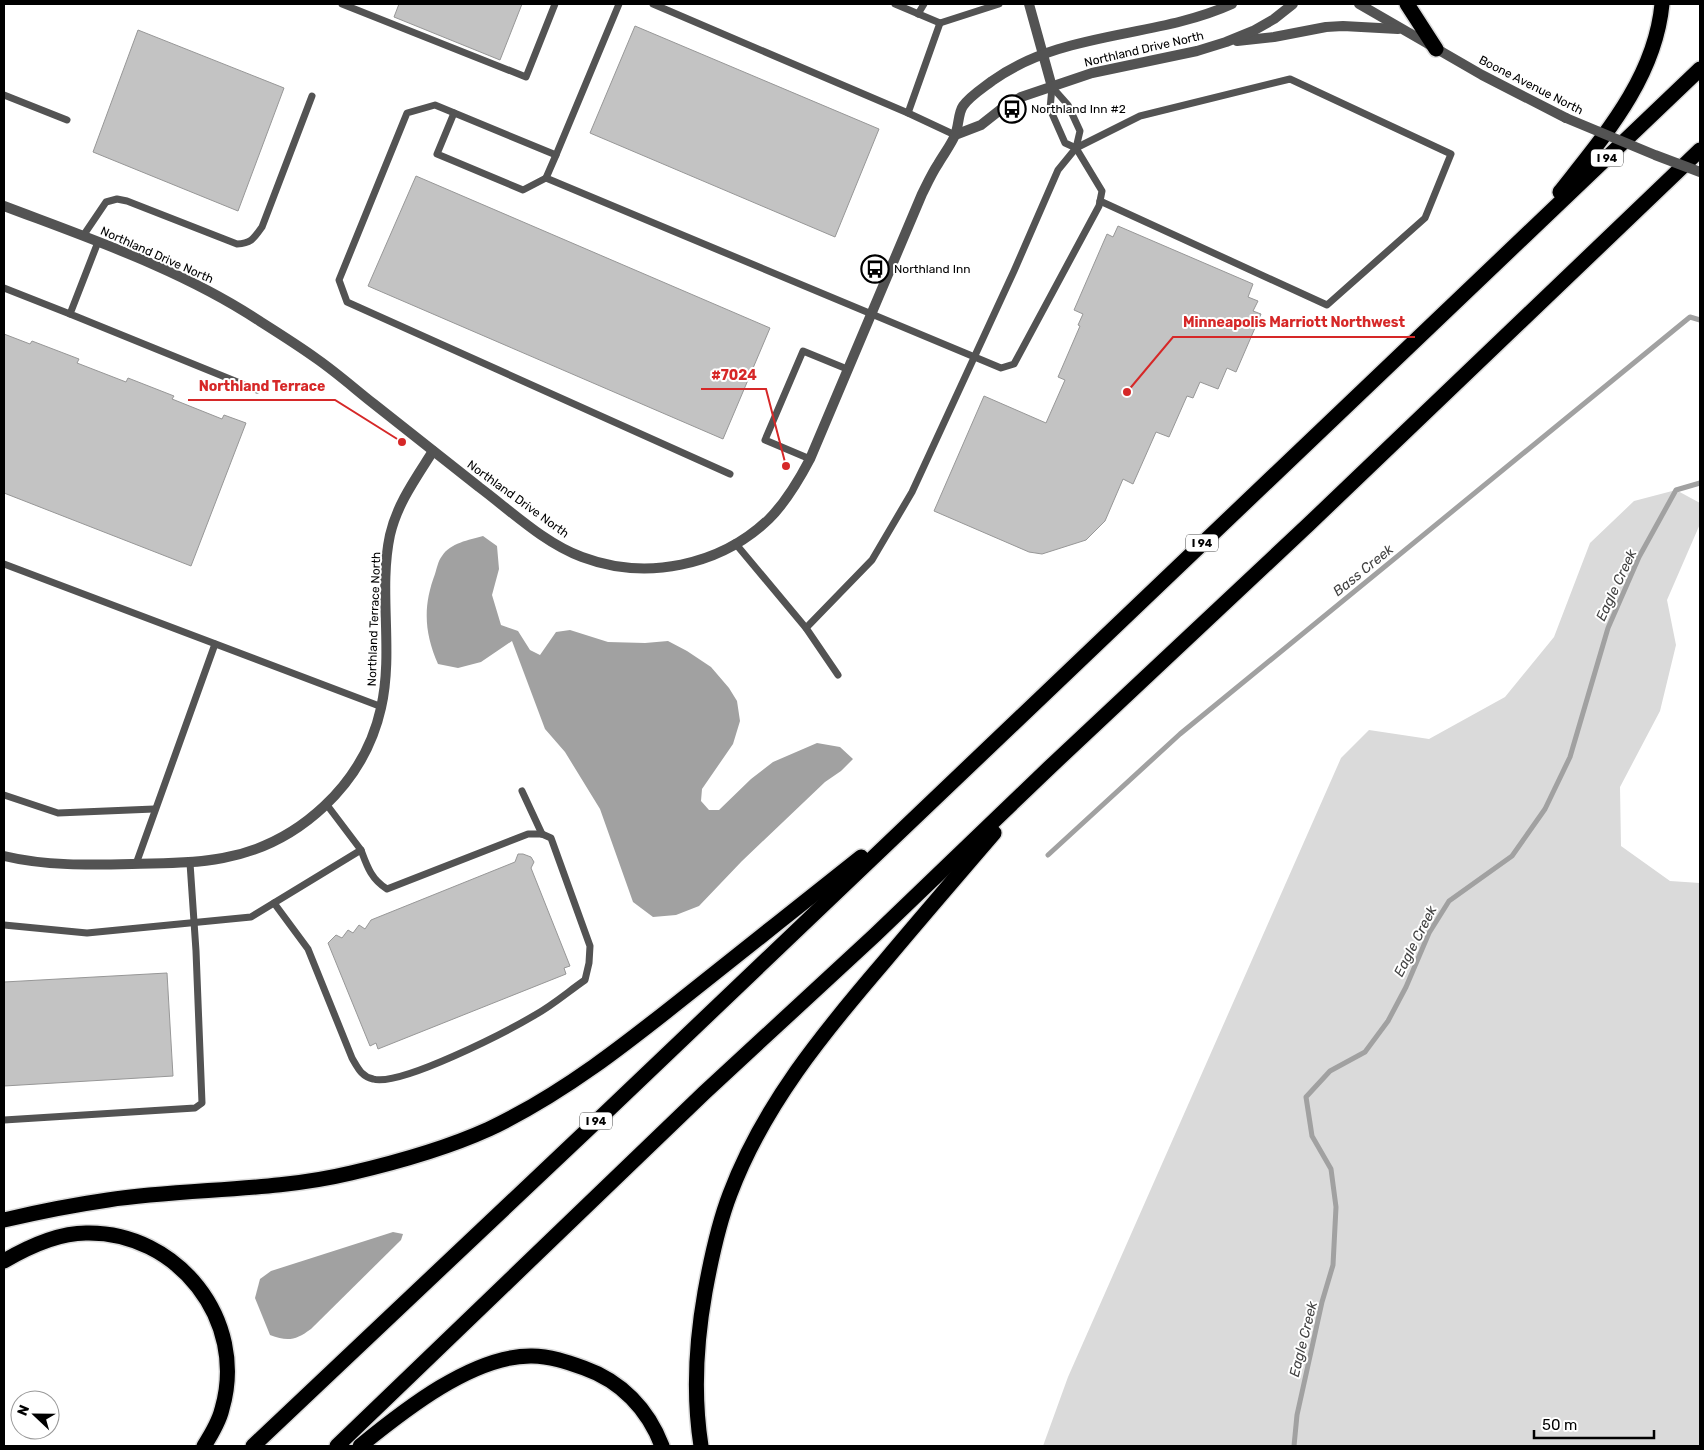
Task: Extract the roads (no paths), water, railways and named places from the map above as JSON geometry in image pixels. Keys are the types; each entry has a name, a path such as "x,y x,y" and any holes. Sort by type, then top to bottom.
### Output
{"highway":[{"path":"1407,4 1436,49"},
{"path":"1467,292 1558,194 1621,112 1650,56 1656,37 1662,4"},
{"name":"I 94","path":"253,1446 1700,69"},
{"path":"337,1446 704,1093 874,936 1700,151"},
{"path":"701,1446 698,1427 696,1377 699,1325 714,1245 730,1193 755,1139 800,1065 830,1025 1049,768"},
{"path":"4,1220 108,1200 326,1179 394,1162 465,1139 490,1128 557,1092 612,1055 938,796"},
{"path":"4,1262 28,1249 51,1240 85,1233 119,1235 132,1239 157,1251 182,1267 209,1300 226,1348 227,1380 222,1409 204,1446"},
{"path":"360,1446 400,1414 452,1381 489,1364 519,1356 555,1359 608,1378 620,1386 644,1412 662,1446"}],"street":[{"path":"1029,4 1052,86"},
{"name":"Northland Drive North","path":"4,206 98,242 194,284 258,320 318,360 541,534 563,548 598,562 633,569 668,567 691,563 712,556 754,532 770,518 797,482 810,459 922,194 955,135 962,106 1009,69 1042,54 1085,41 1210,14 1232,4"},
{"name":"Northland Drive North","path":"955,135 981,125 1021,97 1092,73 1197,52 1260,27 1293,4"},
{"name":"Boone Avenue North","path":"1359,4 1436,49 1566,118 1700,172"},
{"path":"1226,42 1274,37 1326,27 1401,29"},
{"name":"Northland Terrace North","path":"4,856 60,863 136,864 190,863 224,858 260,847 292,832 327,805 345,785 363,757 376,729 382,707 387,667 386,563 390,534 402,501 433,451"}],"lane":[{"path":"342,4 526,77 555,4"},
{"path":"454,113 437,154 523,190 546,178 619,4"},
{"path":"653,4 955,135"},
{"path":"895,4 940,23 999,4"},
{"path":"918,14 924,4"},
{"path":"908,113 940,23"},
{"path":"806,628 872,560 912,492 1058,170 1076,148 1140,116 1290,79 1451,154 1425,218 1327,305 1100,202"},
{"path":"546,178 1002,368 1014,364 1100,202 1102,191 1076,148 1065,143 1055,123 1050,109 1052,86"},
{"path":"1052,86 1068,105 1080,131 1076,148"},
{"path":"4,95 67,120"},
{"path":"83,236 106,202 117,199 127,201 237,244 246,243 254,238 262,227 312,96"},
{"path":"556,155 435,105 407,113 339,280 347,302 730,474"},
{"path":"70,314 98,242"},
{"path":"4,288 257,390"},
{"path":"810,459 765,440 803,351 847,368"},
{"path":"735,543 806,628 838,675"},
{"path":"4,564 382,707"},
{"path":"136,864 154,809 215,644"},
{"path":"522,791 542,834"},
{"path":"4,795 58,813 154,809"},
{"path":"274,903 308,949 352,1058 361,1073 372,1079 384,1080 409,1074 470,1048 536,1015 585,980 590,946 551,838 542,834 528,834 387,889 378,884 371,874 361,850 327,805"},
{"path":"4,925 87,933 251,917 361,850"},
{"path":"4,1120 195,1108 202,1103 195,922 190,863"}],"waterway":[{"name":"Bass Creek","path":"1048,855 1180,734 1690,317 1700,320"},
{"name":"Eagle Creek","path":"1294,1446 1297,1415 1322,1302 1333,1265 1336,1207 1331,1169 1312,1136 1306,1097 1330,1071 1365,1052 1388,1021 1406,987 1429,933 1449,901 1512,856 1545,809 1570,757 1608,628 1639,557 1676,490 1700,483"}],"place":[{"name":"Northland Inn #2","path":"1012,109"},
{"name":"Northland Inn","path":"875,269"},
{"name":"Minneapolis Marriott Northwest","path":"1127,392"},
{"name":"Northland Terrace","path":"402,442"},
{"name":"#7024","path":"786,466"}]}
